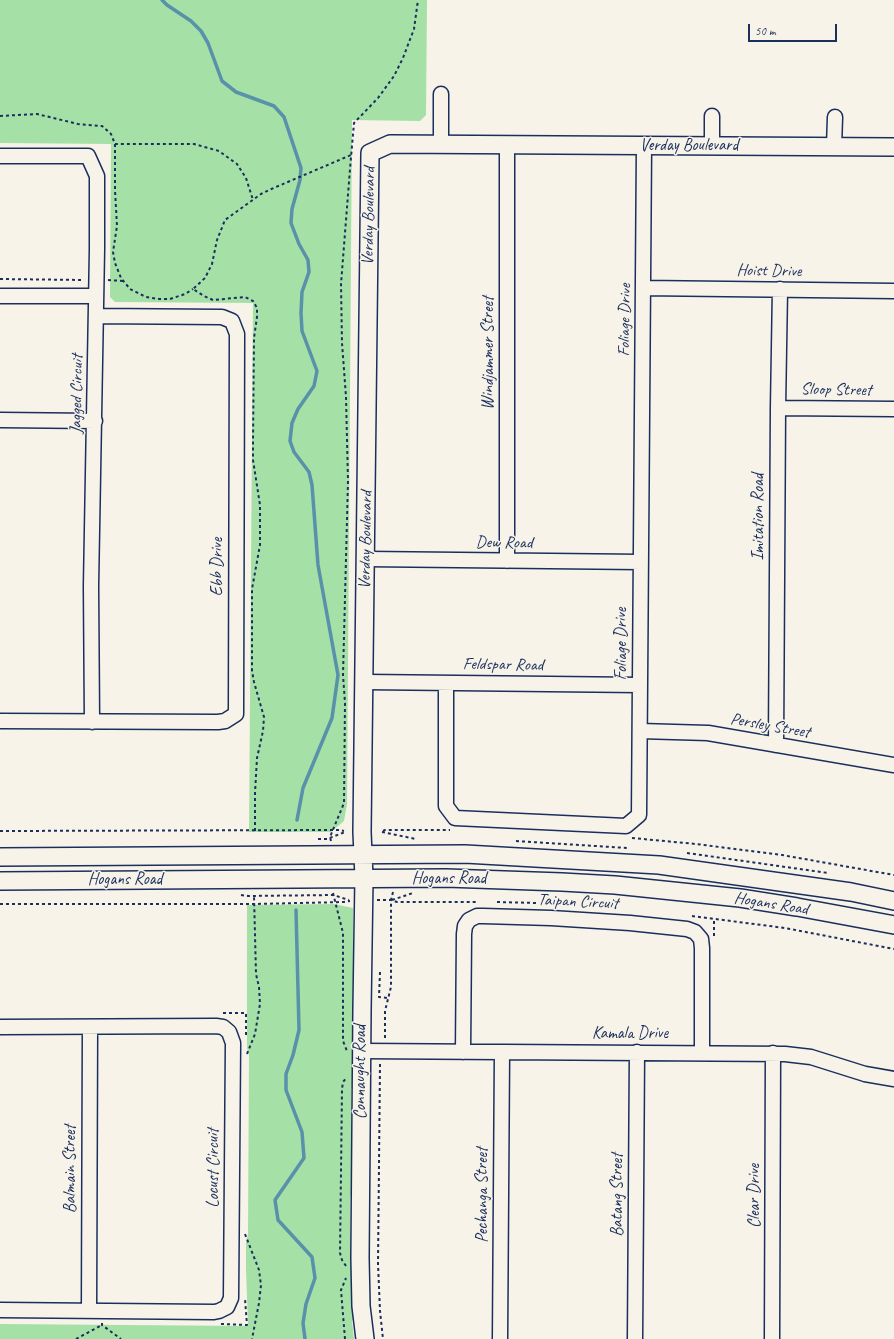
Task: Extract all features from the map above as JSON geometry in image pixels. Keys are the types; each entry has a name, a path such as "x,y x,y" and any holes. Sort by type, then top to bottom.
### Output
{"street":[{"path":"441,94 441,145"},
{"path":"712,116 712,146"},
{"path":"834,147 835,117"},
{"name":"Verday Boulevard","path":"364,805 370,153 390,144 894,147"},
{"name":"Windjammer Street","path":"507,145 507,561"},
{"name":"Foliage Drive","path":"446,683 446,806 455,818 626,826 639,815 644,146"},
{"name":"Jagged Circuit","path":"0,156 88,156 97,176 95,421 91,586 92,722"},
{"name":"Hoist Drive","path":"643,288 894,290"},
{"name":"Imitation Road","path":"776,745 780,290"},
{"path":"0,296 96,296"},
{"name":"Ebb Drive","path":"0,721 218,722 225,721 236,714 237,334 232,321 222,317 96,316"},
{"name":"Sloop Street","path":"778,408 894,409"},
{"path":"0,420 95,421"},
{"name":"Dew Road","path":"366,559 641,562"},
{"name":"Feldspar Road","path":"365,682 640,685"},
{"name":"Persley Street","path":"640,731 708,733 894,765"},
{"name":"Connaught Road","path":"364,805 362,832 364,878 360,1272 361,1306 365,1339"},
{"name":"Hogans Road","path":"0,857 465,854 659,865 851,892 894,901"},
{"name":"Hogans Road","path":"0,881 364,878 507,879 615,885 740,898 805,908 894,925"},
{"name":"Taipan Circuit","path":"463,1052 465,926 469,920 476,916 483,916 622,922 687,929 695,932 701,939 702,948 702,1053"},
{"name":"Locust Circuit","path":"0,1027 216,1026 223,1027 229,1032 232,1035 233,1043 231,1298 227,1308 214,1312 0,1310"},
{"name":"Balmain Street","path":"89,1311 90,1027"},
{"name":"Kamala Drive","path":"362,1058 463,1052 772,1053 811,1057 866,1074 894,1080"},
{"name":"Pechanga Street","path":"500,1339 502,1052"},
{"name":"Batang Street","path":"635,1339 637,1052"},
{"name":"Clear Drive","path":"772,1053 772,1339"}],"path":[{"path":"0,116 37,114 78,124 102,126 111,134 115,144 114,182 117,226 113,252 115,263 123,281 138,293 146,297 158,299 170,299 185,294 193,289"},
{"path":"115,144 194,144 219,151 237,164 246,178 254,200"},
{"path":"261,194 351,154"},
{"path":"0,279 123,281"},
{"path":"0,831 339,830 345,832"},
{"path":"382,832 385,830 457,830"},
{"path":"393,834 393,855"},
{"path":"632,838 696,844 782,855 894,875"},
{"path":"385,1038 385,1011 391,987 391,900 393,878"},
{"path":"391,900 407,894 419,892"},
{"path":"247,1054 255,1034 260,1004 259,987 256,974 254,896"},
{"path":"0,904 254,904 350,901"},
{"path":"380,972 379,997 388,998"},
{"path":"362,1058 380,1064 379,1295 384,1339"},
{"path":"347,1268 340,1253 342,1089 343,1082 348,1075"},
{"path":"245,1234 257,1265 261,1285 252,1339"},
{"path":"345,1339 341,1290 347,1276"},
{"path":"76,1339 102,1325"}],"green space":[{"path":"0,0 427,0 426,115 420,121 352,120 347,804 344,821 331,832 249,832 253,303 115,302 110,297 111,144 0,143"},
{"path":"334,904 353,908 353,979 356,1081 351,1089 351,1167 354,1175 354,1190 350,1197 350,1262 354,1269 356,1313 352,1321 354,1339 0,1339 0,1324 248,1326 246,1269 246,1243 248,1234 249,1055 247,1048 247,905"}],"waterway":[{"path":"162,0 191,21 201,31 208,43 222,81 236,92 274,106 284,117 301,168 300,180 292,209 291,223 299,244 308,260 309,272 302,292 302,331 317,371 314,386 298,409 292,423 290,441 294,452 309,472 312,485 318,565 338,675 332,718 303,788 297,820"},
{"path":"296,910 299,1030 293,1055 286,1074 286,1090 302,1132 304,1158 275,1200 278,1220 312,1257 315,1278 306,1304 303,1323 305,1339"}]}
